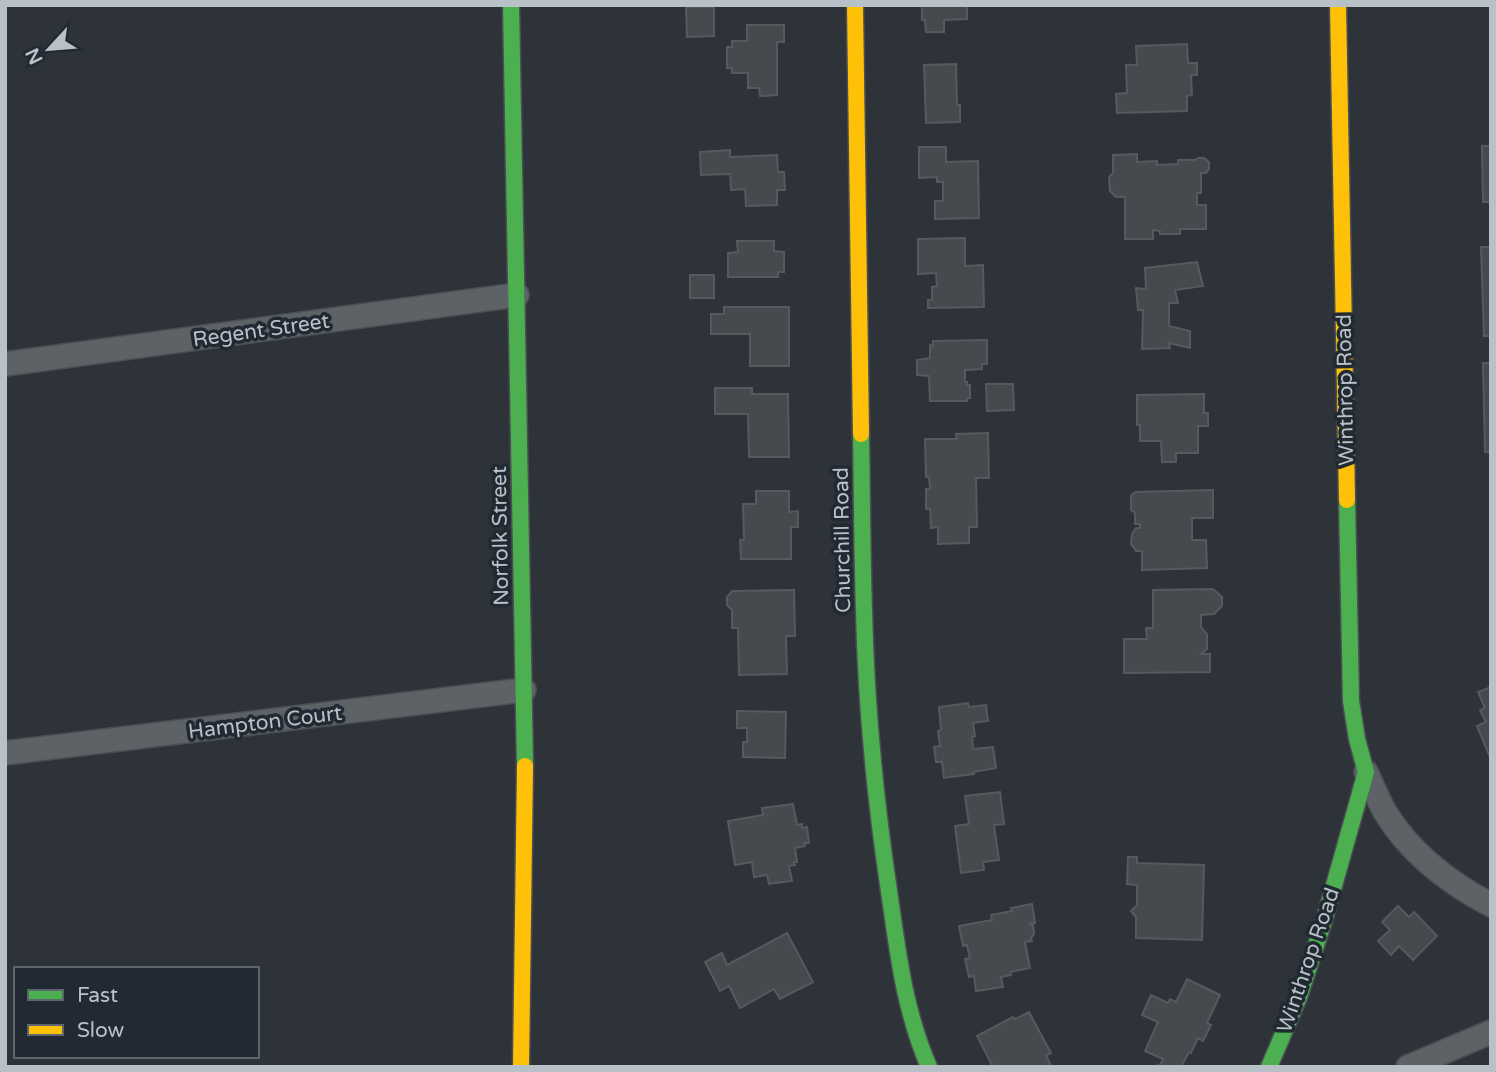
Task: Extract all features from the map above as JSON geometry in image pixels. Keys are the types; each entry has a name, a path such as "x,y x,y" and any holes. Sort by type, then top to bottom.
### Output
{"street":[{"name":"Norfolk Street","path":"511,5 525,744 521,1067"},
{"name":"Churchill Road","path":"855,5 864,612 872,752 882,845 902,982 918,1041 929,1067"},
{"name":"Winthrop Road","path":"1338,5 1351,701 1357,739 1366,772 1386,812 1410,845 1433,867 1468,893 1491,905"},
{"name":"Regent Street","path":"5,364 517,295"},
{"name":"Hampton Court","path":"5,753 524,690"},
{"name":"Winthrop Road","path":"1269,1067 1299,997 1366,772"},
{"path":"1408,1067 1491,1032"}],"building":[{"path":"922,5 967,5 967,19 944,20 944,32 926,32 925,20 922,20"},
{"path":"686,7 714,7 714,36 687,37"},
{"path":"747,25 784,25 784,42 777,42 777,95 760,96 759,88 748,88 748,73 732,73 732,68 727,68 727,47 732,47 732,41 747,41"},
{"path":"1187,44 1188,63 1197,63 1197,75 1191,75 1192,95 1187,96 1187,111 1117,113 1116,94 1127,93 1126,65 1137,65 1136,46"},
{"path":"956,64 960,122 926,123 924,65"},
{"path":"1482,146 1491,146 1491,202 1483,202"},
{"path":"919,147 946,147 946,162 978,161 979,218 935,219 935,201 943,201 943,182 937,182 937,177 919,178"},
{"path":"730,150 730,157 777,155 778,172 784,172 785,190 777,190 777,205 746,206 745,189 731,190 730,174 701,175 700,152"},
{"path":"1137,154 1137,162 1157,161 1157,165 1178,164 1178,160 1198,158 1209,162 1209,169 1206,173 1201,173 1201,193 1197,193 1197,205 1206,205 1206,229 1180,229 1180,234 1160,234 1160,231 1153,230 1153,239 1125,239 1125,197 1116,197 1110,191 1109,177 1113,173 1113,155"},
{"path":"965,238 965,266 983,265 984,307 928,308 928,300 932,300 932,287 937,286 936,273 918,274 918,239"},
{"path":"737,241 774,241 774,251 784,252 784,272 778,272 778,277 728,277 728,253 738,252"},
{"path":"1481,247 1491,247 1491,336 1484,336"},
{"path":"1197,262 1203,286 1175,290 1178,303 1169,303 1169,326 1190,331 1190,348 1169,343 1170,348 1142,349 1143,310 1138,310 1136,288 1146,289 1145,268"},
{"path":"690,275 714,275 714,298 690,298"},
{"path":"724,307 789,307 789,366 750,366 750,334 711,334 711,314 724,314"},
{"path":"987,340 987,364 982,364 982,369 965,370 965,382 970,385 970,398 967,398 967,401 930,401 929,376 917,375 917,360 930,358 930,345 933,346 933,341"},
{"path":"1483,363 1491,363 1491,452 1485,452"},
{"path":"986,384 1013,384 1014,410 987,411"},
{"path":"715,388 752,388 752,394 788,394 789,457 749,457 748,414 715,414"},
{"path":"1204,394 1204,413 1208,413 1208,426 1198,426 1198,453 1176,453 1176,462 1162,462 1161,441 1140,441 1137,395"},
{"path":"988,433 989,478 976,478 977,527 969,527 969,543 938,544 938,527 931,528 930,509 926,509 926,489 930,489 929,477 926,477 925,439 957,439 956,434"},
{"path":"1213,490 1213,518 1192,518 1192,540 1206,540 1207,568 1142,570 1142,551 1136,551 1131,544 1132,534 1136,528 1140,528 1140,524 1135,524 1131,496 1135,492"},
{"path":"756,491 789,491 789,512 798,511 798,527 791,527 791,559 741,559 740,540 744,540 743,504 756,504"},
{"path":"1213,589 1222,597 1222,606 1214,614 1201,615 1201,627 1207,634 1207,649 1201,654 1210,654 1210,672 1124,673 1124,639 1147,639 1146,628 1153,628 1153,590"},
{"path":"794,590 795,636 786,636 787,674 739,675 738,628 732,628 732,610 727,605 727,597 732,591"},
{"path":"1491,687 1489,755 1477,726 1486,722 1480,710 1485,708 1478,692"},
{"path":"968,703 969,707 986,705 988,721 973,723 973,749 993,747 996,768 944,778 942,762 936,762 934,747 940,746 939,707"},
{"path":"737,711 786,712 785,758 743,757 747,728 737,728"},
{"path":"1000,792 1004,824 994,825 999,860 983,862 984,870 961,873 955,826 969,824 965,796"},
{"path":"793,804 797,825 807,827 809,843 795,848 797,862 789,866 792,881 769,884 767,875 754,877 752,862 735,865 728,821 763,815 762,808"},
{"path":"1128,857 1137,857 1137,863 1204,865 1202,940 1136,938 1136,917 1131,911 1137,905 1137,885 1127,884"},
{"path":"1032,904 1035,923 1029,924 1033,925 1034,934 1032,941 1025,942 1030,968 1010,972 1011,975 1001,977 1003,987 976,991 974,976 969,977 965,959 970,958 967,945 963,946 959,926 992,920 991,915"},
{"path":"1398,906 1409,917 1414,912 1437,936 1413,960 1399,946 1391,955 1378,941 1390,930 1382,922"},
{"path":"787,933 813,982 780,999 774,989 740,1008 729,986 720,991 705,962 722,953 727,965"},
{"path":"1187,979 1220,995 1207,1023 1211,1025 1203,1041 1198,1038 1191,1053 1189,1052 1182,1065 1186,1067 1157,1067 1163,1059 1145,1051 1158,1022 1142,1015 1151,995 1168,1003 1170,999 1176,1002"},
{"path":"1029,1012 1051,1053 1046,1055 1051,1066 993,1067 977,1036 1013,1017 1015,1019"}],"traffic: fast":[{"path":"511,5 525,766"},
{"path":"861,434 865,645 875,786 903,981 913,1024 929,1067"},
{"path":"1269,1067 1299,997 1324,921 1366,772 1351,701 1347,500"}],"traffic: slow":[{"path":"855,5 861,434"},
{"path":"1338,5 1347,500"},
{"path":"521,1067 525,766"}]}
